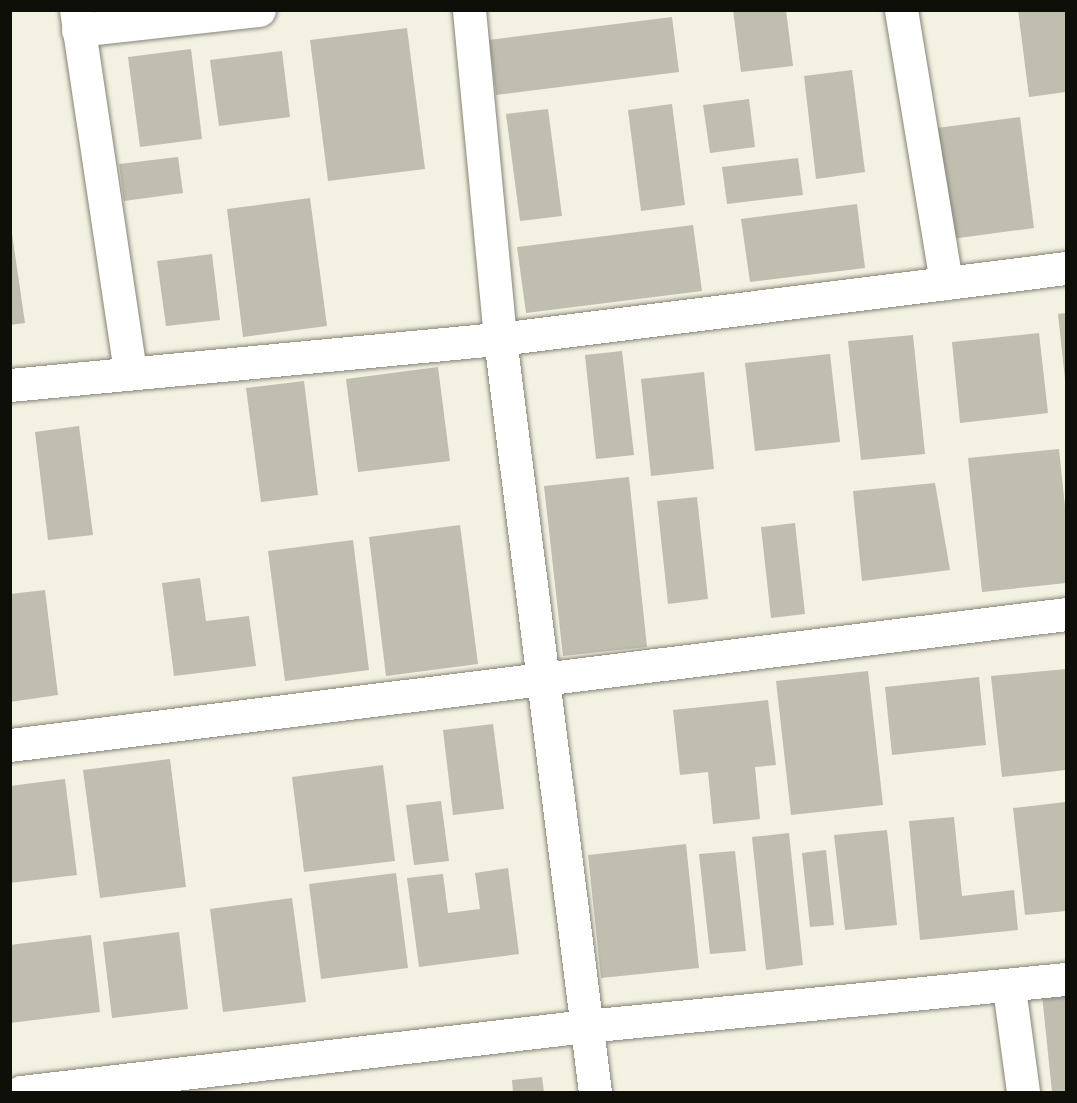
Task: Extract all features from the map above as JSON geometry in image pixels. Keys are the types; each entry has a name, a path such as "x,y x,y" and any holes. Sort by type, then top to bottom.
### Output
{"street":[{"path":"130,371 77,20 259,10"},
{"path":"470,10 500,339 595,1092"},
{"path":"901,10 946,283"},
{"path":"10,385 130,371 500,339 1066,268"},
{"path":"10,746 1066,614"},
{"path":"21,1092 586,1026 1009,988 1066,980"},
{"path":"1009,988 1023,1092"}],"building":[{"path":"733,10 786,10 793,66 741,72"},
{"path":"1018,10 1066,10 1066,92 1029,97"},
{"path":"672,17 679,72 496,95 489,40"},
{"path":"407,28 425,169 328,181 310,40"},
{"path":"191,49 202,139 140,147 128,57"},
{"path":"282,51 290,117 219,126 210,60"},
{"path":"852,70 865,172 816,179 804,76"},
{"path":"749,99 755,147 710,153 703,105"},
{"path":"672,104 685,205 641,211 628,110"},
{"path":"548,109 562,216 520,221 506,114"},
{"path":"1020,117 1034,228 951,239 937,128"},
{"path":"178,157 183,193 124,201 119,164"},
{"path":"798,158 803,195 727,204 722,167"},
{"path":"310,198 327,326 243,337 227,209"},
{"path":"857,204 865,268 750,282 741,219"},
{"path":"10,220 25,323 10,325"},
{"path":"693,225 702,291 526,313 517,247"},
{"path":"212,254 220,320 166,326 157,261"},
{"path":"1066,313 1066,379 1065,379 1058,314"},
{"path":"1039,333 1048,413 960,423 952,342"},
{"path":"913,335 925,454 861,460 848,341"},
{"path":"622,351 634,455 596,459 585,355"},
{"path":"830,354 840,442 755,451 745,363"},
{"path":"438,367 450,461 358,472 346,379"},
{"path":"704,372 714,469 651,476 641,379"},
{"path":"304,381 318,495 261,502 246,388"},
{"path":"79,426 93,535 48,540 35,432"},
{"path":"1059,449 1066,516 1066,583 982,592 968,458"},
{"path":"629,477 647,647 563,656 544,486"},
{"path":"935,483 950,570 862,581 853,491"},
{"path":"697,497 708,599 668,604 657,501"},
{"path":"795,523 805,614 771,618 761,527"},
{"path":"460,525 478,664 386,676 369,537"},
{"path":"353,540 369,670 285,681 268,551"},
{"path":"200,578 206,621 249,616 256,666 174,676 162,583"},
{"path":"45,590 58,695 10,702 10,594"},
{"path":"1066,669 1066,770 1002,777 991,676"},
{"path":"868,671 883,805 791,815 776,681"},
{"path":"979,677 986,745 892,755 885,687"},
{"path":"768,700 776,765 755,767 760,819 713,824 708,772 680,775 673,710"},
{"path":"493,724 504,809 453,815 443,730"},
{"path":"170,759 186,887 100,898 83,770"},
{"path":"383,765 395,861 304,872 292,777"},
{"path":"65,779 77,875 10,883 10,786"},
{"path":"441,801 449,861 414,865 406,805"},
{"path":"1066,802 1066,911 1025,915 1013,808"},
{"path":"954,817 962,896 1014,890 1018,930 920,940 909,821"},
{"path":"887,830 897,925 845,930 834,835"},
{"path":"789,833 803,965 766,970 752,837"},
{"path":"686,844 699,968 601,978 588,855"},
{"path":"826,850 834,925 810,927 802,853"},
{"path":"735,851 746,951 710,954 699,854"},
{"path":"508,868 519,954 419,967 407,878 443,874 448,913 480,909 475,873"},
{"path":"396,873 408,968 321,979 309,884"},
{"path":"292,898 306,1002 223,1012 210,909"},
{"path":"179,932 188,1009 112,1018 103,942"},
{"path":"91,935 100,1012 10,1023 10,945"},
{"path":"1066,992 1066,1092 1052,1092 1042,995"},
{"path":"542,1077 544,1092 513,1092 512,1080"}]}
